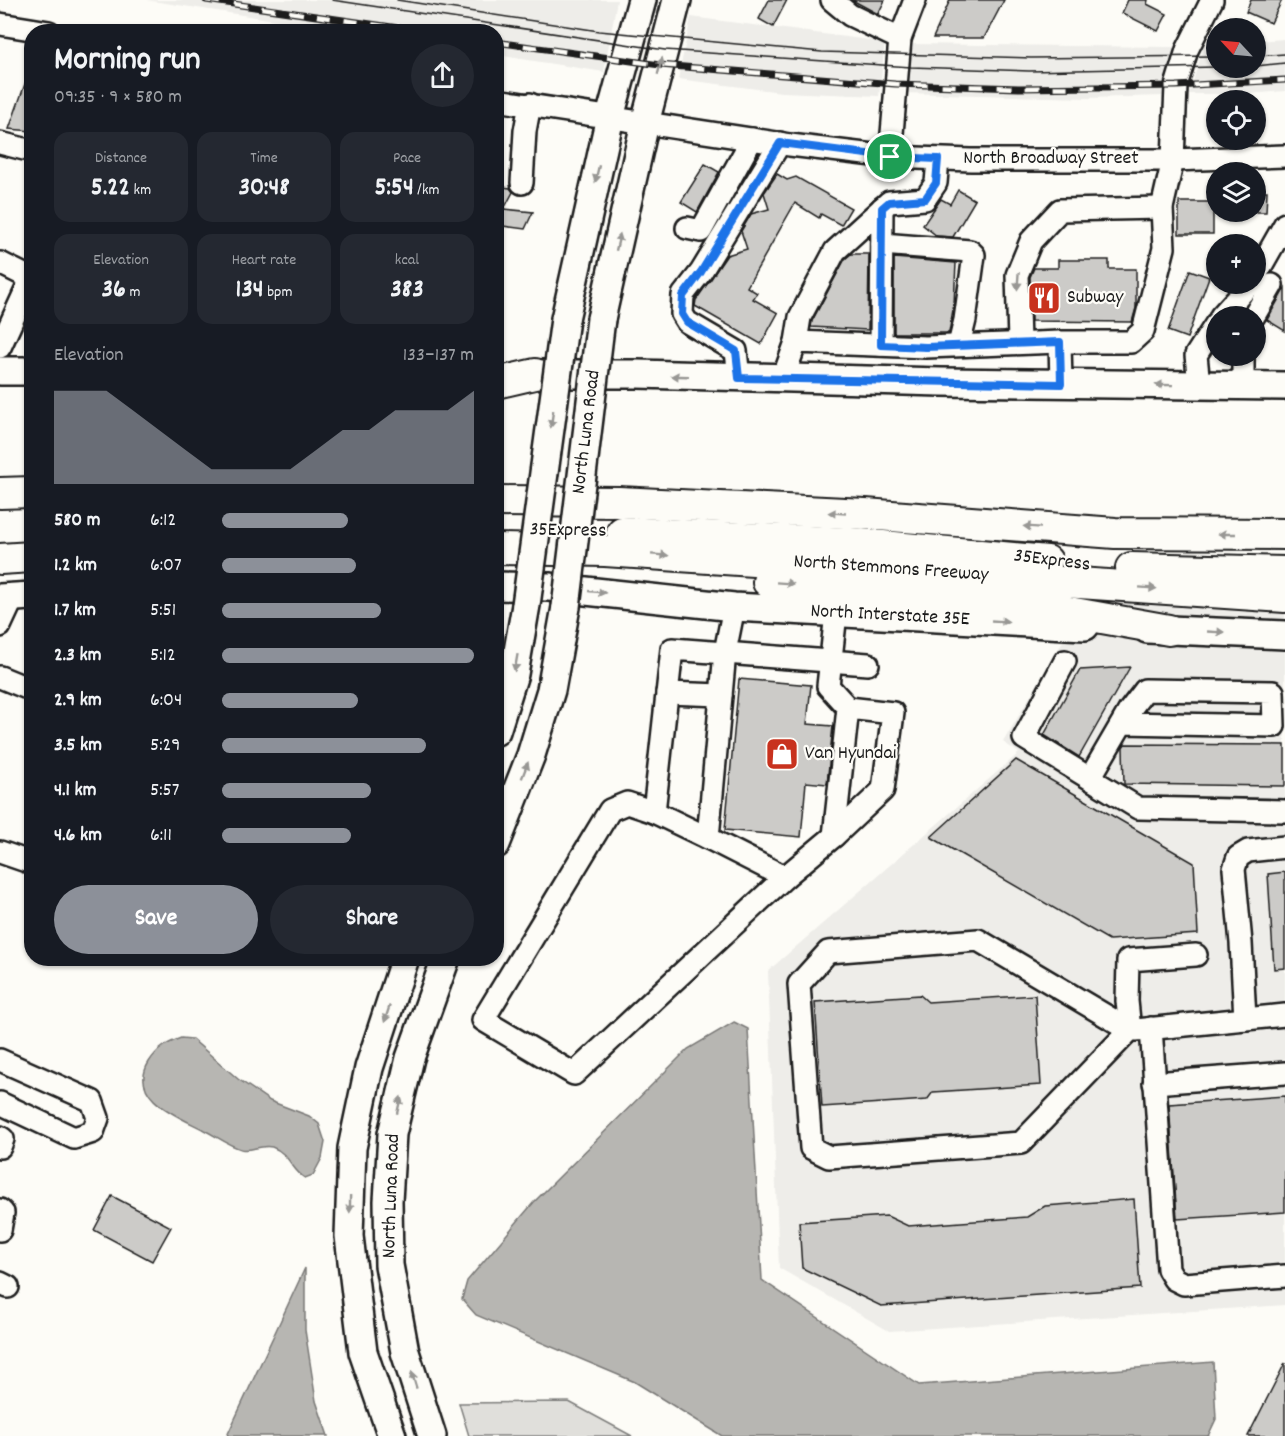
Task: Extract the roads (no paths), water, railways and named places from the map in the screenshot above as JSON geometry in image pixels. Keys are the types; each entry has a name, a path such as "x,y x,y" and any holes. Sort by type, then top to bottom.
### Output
{"highway":[{"path":"504,381 535,374"},
{"path":"0,493 24,492"},
{"path":"504,501 619,502 865,514 1115,533 1285,534"},
{"name":"35Express","path":"504,530 608,531 850,543 998,555 1104,567 1285,572"},
{"path":"0,538 24,537"},
{"name":"North Stemmons Freeway","path":"504,549 640,553 1285,597"},
{"path":"0,559 24,558"},
{"path":"504,562 515,565 820,586 1035,606 1169,630"}],"main road":[{"name":"North Luna Road","path":"504,706 514,675 526,605 565,319 610,117 642,0"},
{"name":"North Luna Road","path":"504,824 531,755 551,690 566,607 601,320 645,123 676,0"},
{"path":"0,372 24,371"},
{"path":"504,374 637,374 1061,384 1285,386"},
{"name":"North Interstate 35E","path":"504,586 549,587 734,608 1285,635"},
{"name":"North Luna Road","path":"392,1436 363,1352 349,1236 352,1148 369,1068 402,966"},
{"name":"North Luna Road","path":"432,1436 403,1341 389,1265 388,1201 392,1134 410,1058 443,966"}],"street":[{"path":"832,0 849,15 900,39"},
{"path":"890,157 900,39 915,0"},
{"path":"796,342 959,345 1019,342 1131,342 1143,331 1164,248 1162,208 1173,160 1176,86 1187,50 1212,0"},
{"path":"0,24 24,28"},
{"name":"North Broadway Street","path":"504,101 752,139 890,157 1173,160 1285,156"},
{"path":"522,183 525,131 530,104"},
{"path":"687,228 701,231 752,139"},
{"path":"0,143 24,149"},
{"path":"739,378 736,351 687,322 682,314 683,296 701,272 780,143"},
{"path":"783,378 796,342 800,317 835,251 889,202 925,199 936,183 938,159"},
{"path":"881,345 882,208"},
{"path":"1019,342 1017,275 1031,241 1060,210 1162,208"},
{"path":"1266,273 1272,251 1285,224"},
{"path":"882,244 970,251 974,255 965,320 959,345"},
{"path":"0,263 24,274"},
{"path":"0,347 24,293"},
{"path":"1230,306 1241,294"},
{"path":"1199,386 1196,355 1206,340"},
{"path":"1060,342 1061,384"},
{"path":"1243,366 1244,386"},
{"path":"0,626 15,597"},
{"path":"708,838 725,652 734,608"},
{"path":"785,877 654,812 627,803 610,810 483,1020 574,1074 785,877 884,790 893,713 848,708 828,686 836,614"},
{"path":"654,812 672,649 868,664"},
{"path":"1065,661 1024,738 1137,808 1285,811"},
{"path":"0,677 24,687"},
{"path":"1090,778 1123,723 1145,690 1273,692 1274,726 1123,723"},
{"path":"667,693 721,695"},
{"path":"834,836 848,708"},
{"path":"1245,1019 1234,868 1238,857 1248,851 1285,847"},
{"path":"0,852 24,860"},
{"path":"1140,1029 1021,1143 829,1157 811,1148 799,984 828,952 978,940 1140,1029 1285,1015"},
{"path":"1196,955 1128,960 1127,1001 1140,1029 1154,1083 1168,1269 1174,1279 1184,1284 1285,1276"},
{"path":"0,1060 92,1101 98,1118 93,1132 74,1138 0,1103"},
{"path":"1154,1083 1285,1073"},
{"path":"0,1137 3,1139 0,1147"},
{"path":"0,1210 3,1213 0,1230"}],"tram line":[{"path":"332,0 492,24"},
{"path":"397,0 599,31 822,52 1031,58 1206,56"},
{"path":"504,26 665,50 911,67 1029,71 1206,67"},
{"path":"1266,55 1285,54"},
{"path":"1266,65 1285,63"}],"railway":[{"path":"206,0 371,24"},
{"path":"504,43 660,65 895,84 1019,88 1176,86 1285,80"}],"place":[{"name":"Subway","path":"1044,298"},
{"name":"Van Hyundai","path":"782,754"}]}
